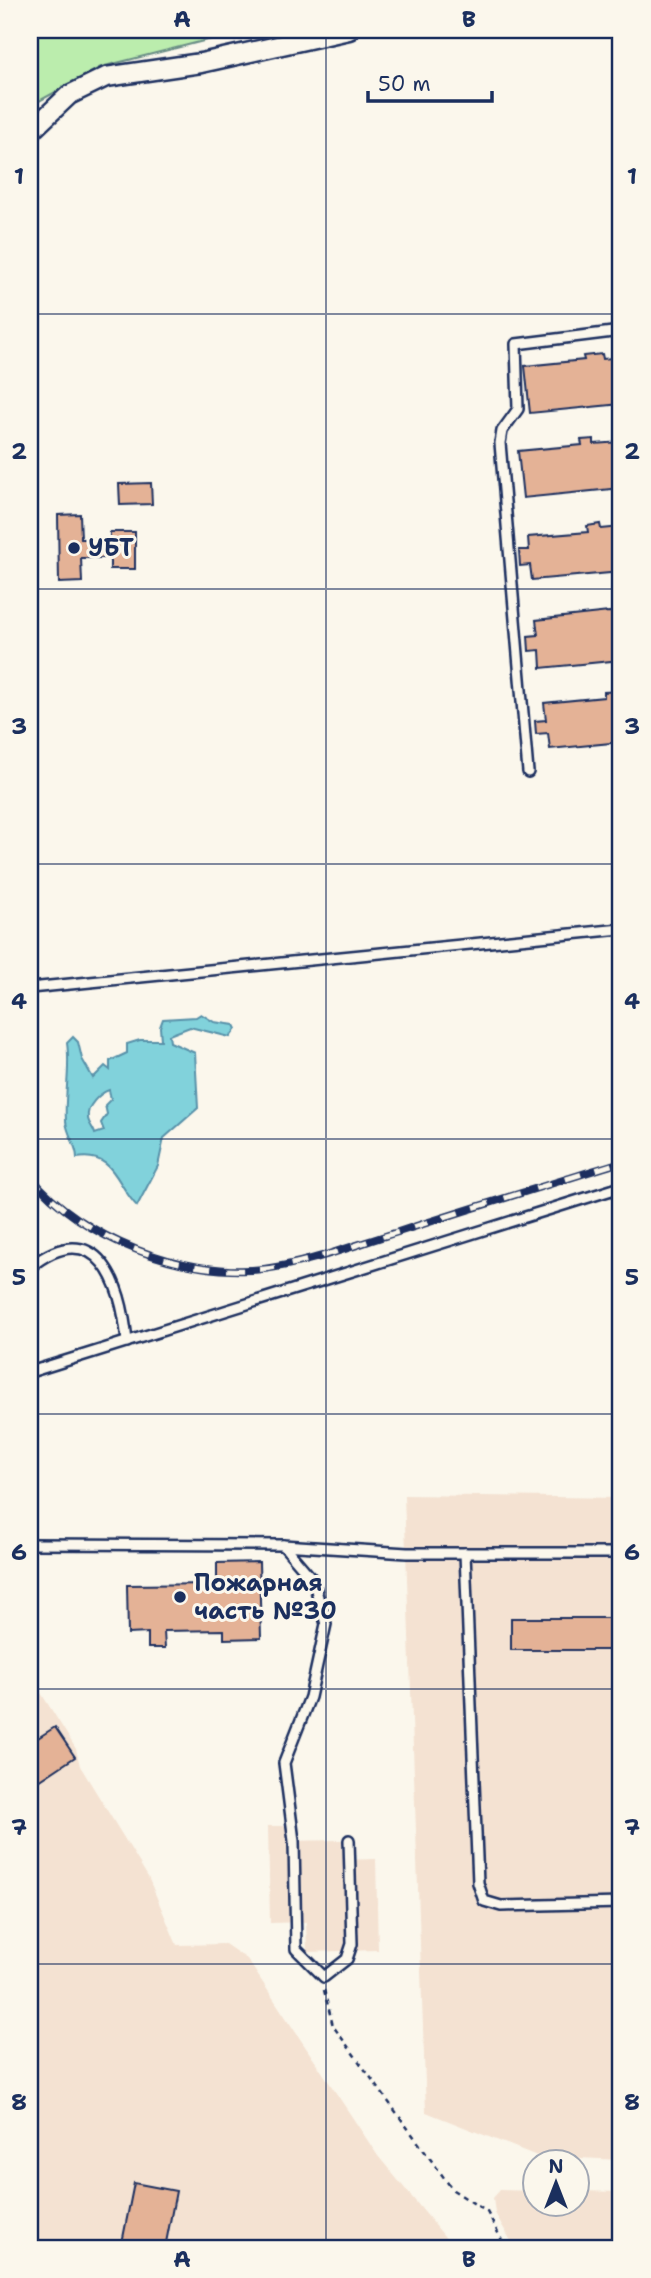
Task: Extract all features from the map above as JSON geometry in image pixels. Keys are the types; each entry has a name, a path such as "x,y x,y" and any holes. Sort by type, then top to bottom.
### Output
{"street":[{"path":"30,132 69,95 106,77 201,63 349,30"}],"lane":[{"path":"528,772 500,443 502,431 518,409 516,344 621,331"},
{"path":"30,988 621,929"},
{"path":"30,1372 621,1187"},
{"path":"30,1267 61,1250 86,1252 97,1257 107,1266 118,1288 127,1342"},
{"path":"30,1544 283,1545 407,1553 621,1553"},
{"path":"283,1545 313,1580 326,1624 310,1697 284,1763 294,1841 296,1949 324,1977 348,1959 352,1944 349,1840"},
{"path":"465,1553 478,1883 484,1900 501,1906 621,1903"}],"path":[{"path":"324,1977 324,1998 333,2026 453,2190 487,2212 506,2248"}],"shaded area":[{"path":"404,1495 621,1498 621,2160 592,2159 592,2148 522,2150 426,2112"},
{"path":"41,1693 76,1749 80,1766 148,1877 177,1945 225,1944 247,1959 378,2156 454,2248 30,2248 30,1701"},
{"path":"268,1826 287,1826 288,1841 342,1840 343,1860 376,1859 378,1950 307,1952 306,1922 270,1923"},
{"path":"500,2190 522,2191 522,2218 592,2218 592,2191 621,2192 621,2248 515,2248 495,2213 493,2198"}],"green space":[{"path":"30,30 247,30 101,67 30,106"}],"water":[{"path":"201,1014 214,1022 234,1025 236,1029 230,1037 190,1027 169,1035 170,1042 195,1053 198,1108 164,1138 158,1166 137,1206 107,1165 90,1157 77,1158 66,1121 67,1043 73,1037 78,1042 82,1059 93,1078 105,1066 110,1070 110,1061 127,1053 127,1044 140,1040 161,1040 160,1027 163,1019 196,1017","holes":["109,1090 111,1099 105,1105 107,1114 101,1123 104,1131 95,1134 88,1120 89,1109 98,1097"]}],"building":[{"path":"602,354 603,359 621,357 621,404 530,413 525,366 584,360 583,356"},
{"path":"594,439 594,444 621,442 621,488 523,498 518,451 582,445 581,440"},
{"path":"151,483 152,504 120,505 119,484"},
{"path":"80,514 81,539 110,539 110,532 135,532 135,569 110,569 110,558 81,558 82,582 59,583 58,515"},
{"path":"600,524 601,529 621,527 621,572 532,580 530,565 520,566 519,550 529,550 528,537 588,532 587,526"},
{"path":"621,613 621,660 541,668 540,650 529,651 528,636 538,635 536,620"},
{"path":"620,691 621,742 550,749 548,733 536,734 535,721 546,720 544,703 604,697 604,692"},
{"path":"259,1562 261,1638 224,1639 224,1630 164,1631 165,1648 148,1648 148,1633 128,1634 127,1585 217,1584 217,1563"},
{"path":"511,1618 621,1618 621,1650 511,1650"},
{"path":"55,1727 75,1757 30,1787 30,1743"},
{"path":"134,2183 176,2191 165,2248 121,2248"}],"railway":[{"path":"30,1176 77,1218 136,1250 201,1267 233,1270 264,1269 315,1258 621,1162"}],"place":[{"name":"УБТ","path":"74,548"},
{"name":"Пожарная часть №30","path":"180,1597"}]}
